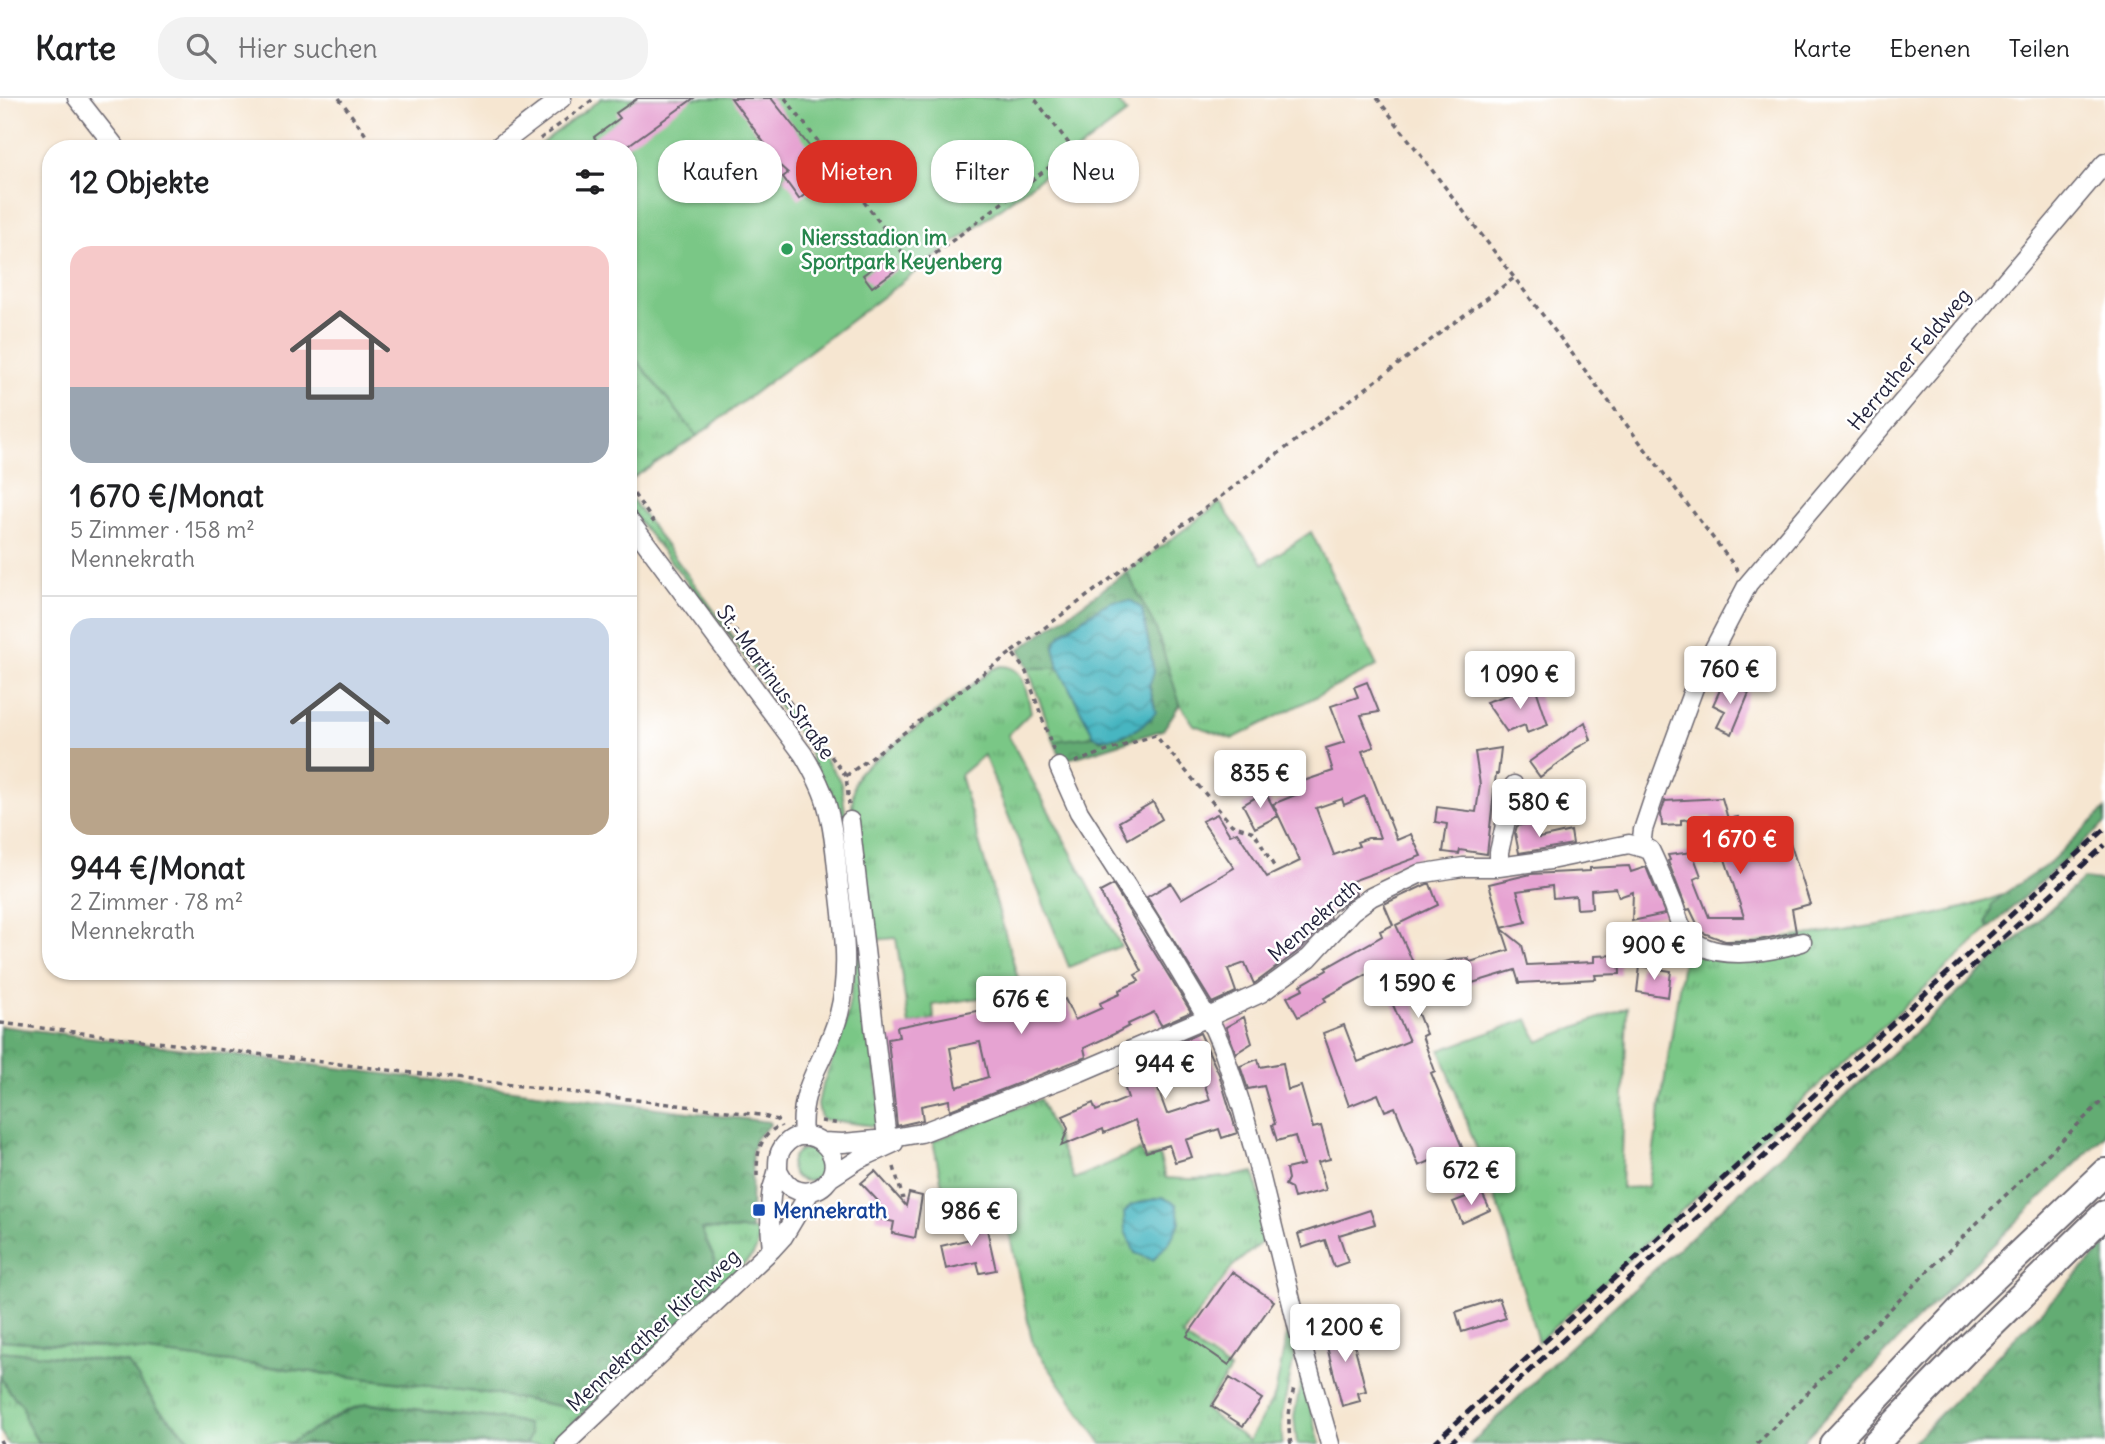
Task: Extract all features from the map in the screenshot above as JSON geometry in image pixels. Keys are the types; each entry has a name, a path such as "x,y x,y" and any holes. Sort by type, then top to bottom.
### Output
{"highway":[{"path":"1833,1444 1960,1310 2105,1172"},
{"path":"1875,1444 1963,1353 2105,1214"}],"street":[{"path":"77,98 110,140"},
{"path":"507,140 562,98"},
{"name":"Herrather Feldweg","path":"1748,584 2105,163"},
{"name":"St.-Martinus-Straße","path":"637,531 803,754 820,783 826,802 836,855 842,911 846,956 845,985 838,1017 805,1094 797,1138"},
{"path":"1748,584 1695,685 1655,794 1643,830 1641,847 1650,850 1684,930 1694,942 1711,950 1748,953 1776,950 1802,942"},
{"path":"1059,767 1079,812 1126,883 1214,1029 1223,1050 1242,1107 1329,1444"},
{"path":"1499,867 1499,852 1514,785"},
{"path":"850,821 887,1139"},
{"name":"Mennekrath","path":"830,1178 859,1159 909,1136 1012,1099 1261,993 1308,958 1352,911 1396,884 1438,870 1499,867 1629,844 1641,847"},
{"name":"Mennekrath","path":"823,1142 843,1143 909,1136"},
{"path":"797,1138 815,1138 828,1147 834,1162 830,1178"},
{"name":"Mennekrather Kirchweg","path":"772,1249 772,1191 779,1154 797,1138"},
{"path":"778,1170 787,1185 810,1192"},
{"name":"Mennekrather Kirchweg","path":"565,1444 772,1249 783,1237 810,1192 824,1185 830,1178"}],"path":[{"path":"339,98 369,140"},
{"path":"539,140 595,98"},
{"path":"785,98 915,268 1073,149 1034,98"},
{"path":"1377,98 1748,584"},
{"path":"846,776 1514,278"},
{"path":"1012,652 1026,671 1059,767 1154,735 1231,825 1254,832 1275,868"},
{"path":"0,1023 760,1115 777,1121 797,1138"},
{"path":"1757,1444 1928,1270 2105,1098"},
{"path":"894,1167 903,1199"},
{"path":"1290,1444 1288,1432 1291,1397 1304,1353"}],"green space":[{"name":"Niersstadion im Sportpark Keyenberg","path":"602,98 1115,98 1127,113 1091,140 1048,140 1048,172 1034,183 1034,140 931,140 931,203 1007,203 697,436 637,360 637,140 546,140"},
{"path":"637,360 697,436 637,475"},
{"path":"1220,503 1263,564 1311,532 1377,666 1232,739 1194,725 1180,704 1127,572"},
{"path":"637,506 786,708 809,734 841,782 857,896 882,1127 821,1119 818,1104 821,1090 846,1022 855,970 852,938 809,749 725,629 637,519"},
{"path":"1127,572 1156,629 1180,704 1163,730 1062,760 1054,741 1094,736 1102,740 1155,706 1149,685 1154,672 1142,609 1130,602 1110,603 1073,626 1054,646 1059,668 1028,668 1020,649"},
{"path":"1001,666 1016,670 1024,681 1031,712 1008,735 1121,946 1069,967 984,755 960,775 1020,986 979,998 933,1005 934,1019 909,1025 896,938 874,940 852,805 854,784 859,772 993,669"},
{"path":"1028,668 1059,668 1094,736 1054,741"},
{"path":"2105,809 2105,823 1989,929 1987,921 1992,905 2002,895 2047,865"},
{"path":"2083,879 2102,881 2105,884 2105,1135 1914,1323 1800,1444 1471,1444 1561,1355"},
{"path":"2002,895 1991,910 1989,929 1538,1342 1504,1222 1440,1050 1528,1019 1538,1042 1627,1007 1621,1188 1648,1187 1686,942 1705,954 1781,939 1930,916"},
{"path":"0,1026 769,1122 770,1125 756,1138 752,1151 751,1230 701,1229 715,1260 711,1297 587,1411 493,1394 123,1349 0,1340"},
{"path":"1040,1099 1074,1179 1140,1150 1144,1159 1159,1155 1166,1178 1210,1178 1254,1172 1269,1236 1233,1266 1182,1336 1230,1370 1204,1409 1249,1441 1275,1395 1288,1328 1294,1328 1297,1344 1282,1414 1282,1444 1102,1444 1033,1345 1004,1208 950,1224 933,1141"},
{"path":"807,1149 818,1154 823,1165 818,1176 807,1181 796,1176 791,1165 796,1154"},
{"path":"701,1228 759,1231 757,1248 753,1255 711,1297 715,1269"},
{"path":"2105,1246 2105,1444 1911,1444"},
{"path":"0,1340 123,1349 493,1394 587,1411 552,1444 526,1444 529,1438 527,1424 511,1420 373,1404 351,1409 291,1442 199,1444 193,1442 158,1408 128,1363 0,1351"},
{"path":"0,1351 128,1363 158,1408 193,1442 199,1444 39,1444 25,1420 23,1406 1,1378"},
{"path":"0,1374 8,1390 23,1406 25,1420 39,1444 8,1444 0,1431"},
{"path":"1302,1375 1320,1444 1297,1444 1294,1417"},
{"path":"366,1404 511,1420 527,1424 530,1434 526,1444 288,1444 347,1411"}],"water":[{"path":"1113,601 1132,601 1142,609 1154,672 1149,686 1156,712 1144,724 1128,733 1102,738 1094,736 1059,668 1054,646 1069,628"},
{"path":"1162,1197 1176,1204 1180,1222 1170,1241 1153,1260 1135,1253 1125,1231 1124,1213 1131,1205"}],"building":[{"path":"638,98 694,98 636,140 596,140 594,137 620,118 616,113"},
{"path":"731,98 771,98 804,140 796,140 796,195 783,177 788,173 782,168 782,140 762,140"},
{"path":"888,257 897,269 872,287 863,275"},
{"path":"1724,681 1749,693 1732,734 1717,727 1725,711 1713,705"},
{"path":"1367,682 1379,712 1361,715 1374,747 1362,751 1397,840 1411,834 1421,856 1352,881 1356,894 1329,915 1330,918 1301,949 1254,984 1245,963 1228,969 1236,992 1212,1003 1147,897 1171,883 1181,899 1234,868 1202,821 1217,814 1230,835 1237,832 1267,877 1300,861 1273,804 1298,794 1295,784 1333,771 1326,748 1345,742 1331,706 1358,697 1354,687","holes":["1365,796 1380,838 1357,842 1359,846 1334,855 1316,808 1342,799 1344,805"]},
{"path":"1535,686 1548,725 1527,733 1525,725 1507,732 1486,702"},
{"path":"1585,722 1591,740 1573,750 1574,752 1540,777 1529,762"},
{"path":"1501,748 1487,854 1460,850 1459,854 1443,852 1447,824 1435,822 1437,807 1476,812 1480,785 1475,752"},
{"path":"1265,792 1278,816 1255,828 1243,805"},
{"path":"1722,798 1728,819 1738,817 1746,846 1787,833 1810,904 1792,909 1796,932 1755,941 1725,941 1701,932 1690,909 1687,910 1668,855 1692,852 1701,876 1694,879 1709,917 1744,917 1725,859 1717,860 1712,842 1715,842 1711,817 1681,820 1681,825 1662,826 1661,813 1665,801"},
{"path":"1153,802 1162,819 1128,839 1119,822"},
{"path":"1536,822 1539,838 1571,831 1573,844 1519,853 1515,833 1517,826"},
{"path":"1629,866 1631,872 1646,867 1665,914 1632,921 1633,892 1619,897 1616,888 1591,890 1592,908 1577,909 1576,896 1553,898 1552,886 1517,891 1526,922 1502,928 1489,884 1531,874"},
{"path":"1430,884 1438,905 1396,925 1417,971 1455,959 1468,958 1470,962 1509,950 1502,929 1522,945 1527,965 1594,962 1594,956 1619,955 1620,974 1595,975 1596,979 1519,983 1515,970 1413,1001 1426,1034 1422,1036 1435,1071 1431,1073 1462,1147 1419,1166 1395,1107 1385,1111 1378,1094 1349,1106 1323,1033 1344,1025 1358,1062 1409,1041 1377,969 1324,998 1326,1001 1298,1017 1287,997 1303,989 1301,985 1327,970 1326,968 1382,936 1380,931 1393,925 1384,904"},
{"path":"1113,885 1191,1012 1161,1025 1154,1012 1084,1048 1086,1057 950,1110 949,1100 921,1106 923,1120 897,1126 888,1039 899,1037 897,1027 982,1010 984,1019 1028,1011 1029,1016 1065,999 1075,1020 1102,1008 1100,1003 1139,981 1135,975 1142,971 1100,892","holes":["980,1042 988,1077 957,1087 950,1048"]},
{"path":"1640,966 1671,971 1668,997 1637,992"},
{"path":"1244,1017 1252,1043 1236,1053 1226,1027"},
{"path":"1200,1033 1219,1074 1237,1133 1222,1138 1219,1129 1186,1140 1192,1157 1175,1162 1169,1145 1146,1152 1135,1120 1104,1133 1103,1129 1061,1146 1068,1129 1063,1116 1093,1103 1096,1111 1128,1098 1120,1074","holes":["1193,1051 1210,1100 1167,1114 1152,1073"]},
{"path":"1258,1059 1260,1067 1283,1063 1288,1090 1301,1086 1313,1128 1321,1126 1330,1159 1318,1162 1326,1190 1294,1198 1291,1188 1285,1185 1288,1179 1286,1169 1303,1165 1295,1136 1277,1141 1264,1086 1248,1089 1240,1066"},
{"path":"875,1171 906,1206 909,1193 922,1196 915,1238 892,1233 894,1222 876,1218 879,1202 861,1183"},
{"path":"1481,1191 1490,1210 1462,1223 1453,1202"},
{"path":"1370,1210 1375,1224 1339,1235 1348,1262 1334,1267 1325,1240 1302,1248 1298,1234"},
{"path":"984,1216 996,1270 980,1273 977,1262 946,1269 941,1246 970,1239 966,1220"},
{"path":"1232,1272 1274,1301 1229,1365 1187,1336"},
{"path":"1499,1298 1506,1318 1462,1332 1456,1312"},
{"path":"1349,1324 1366,1391 1358,1393 1360,1401 1342,1406 1323,1331"},
{"path":"1230,1378 1262,1399 1243,1426 1212,1406"}],"railway":[{"path":"1433,1444 2105,829"},
{"path":"1449,1444 2105,845"}],"place":[{"name":"Niersstadion im Sportpark Keyenberg","path":"787,249"},
{"name":"Mennekrath","path":"759,1210"}]}
